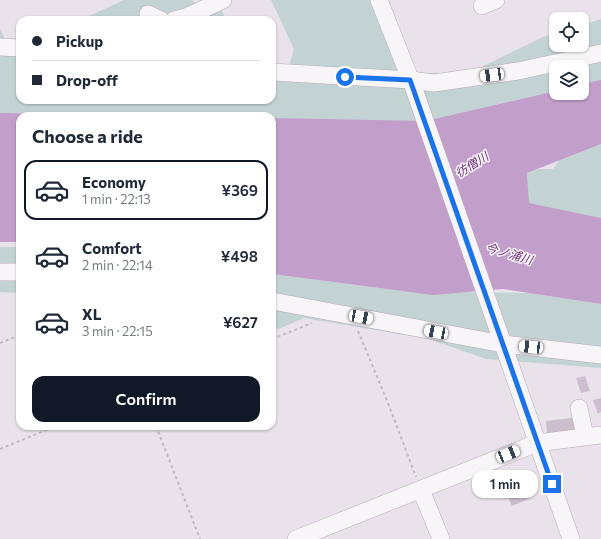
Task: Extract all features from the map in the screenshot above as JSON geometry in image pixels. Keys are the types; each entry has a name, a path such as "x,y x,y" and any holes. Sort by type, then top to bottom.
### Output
{"street":[{"path":"188,16 223,0"},
{"path":"379,0 412,83 571,539"},
{"path":"0,47 16,48"},
{"path":"276,72 412,83 434,83 510,72 601,53"},
{"path":"0,272 16,272"},
{"path":"276,301 503,344 601,355"},
{"path":"296,539 421,490 537,442 593,436 580,408"},
{"path":"421,490 441,539"}],"path":[{"path":"276,338 316,322"},
{"path":"357,328 388,403 421,490"},
{"path":"0,343 16,337"},
{"path":"0,449 46,430"},
{"path":"158,430 200,539"}],"shaded area":[{"path":"124,0 192,0 203,9 218,2 224,16 89,16"},
{"path":"271,0 379,0 408,73 469,73 549,35 549,52 589,52 589,23 601,19 601,218 528,203 527,173 538,169 553,169 559,161 560,100 589,100 589,60 549,60 549,93 425,121 276,126 276,112 16,112 16,114 0,113 0,29 9,47 16,47 16,104 276,104 276,72 287,73 294,49"},
{"path":"0,247 16,247 16,293 0,292"},
{"path":"276,275 402,291 529,293 601,304 601,368 486,359 429,339 304,318 276,330"}],"water":[{"path":"601,80 601,144 527,173 529,203 601,218 601,304 503,289 433,295 276,275 276,118 425,121 549,93 549,100 589,100 589,83"},
{"path":"0,113 16,113 16,242 0,242"}],"building":[{"path":"585,376 590,391 581,393 576,378"},
{"path":"601,398 601,412 598,414 593,400"},
{"path":"579,417 580,429 547,433 546,421"},
{"path":"526,485 531,498 512,506 506,492"}],"route":[{"path":"345,77 410,80 552,484"}],"water label":[{"name":"彷僧川","path":"472,165"},
{"name":"今ノ浦川","path":"509,254"}]}
